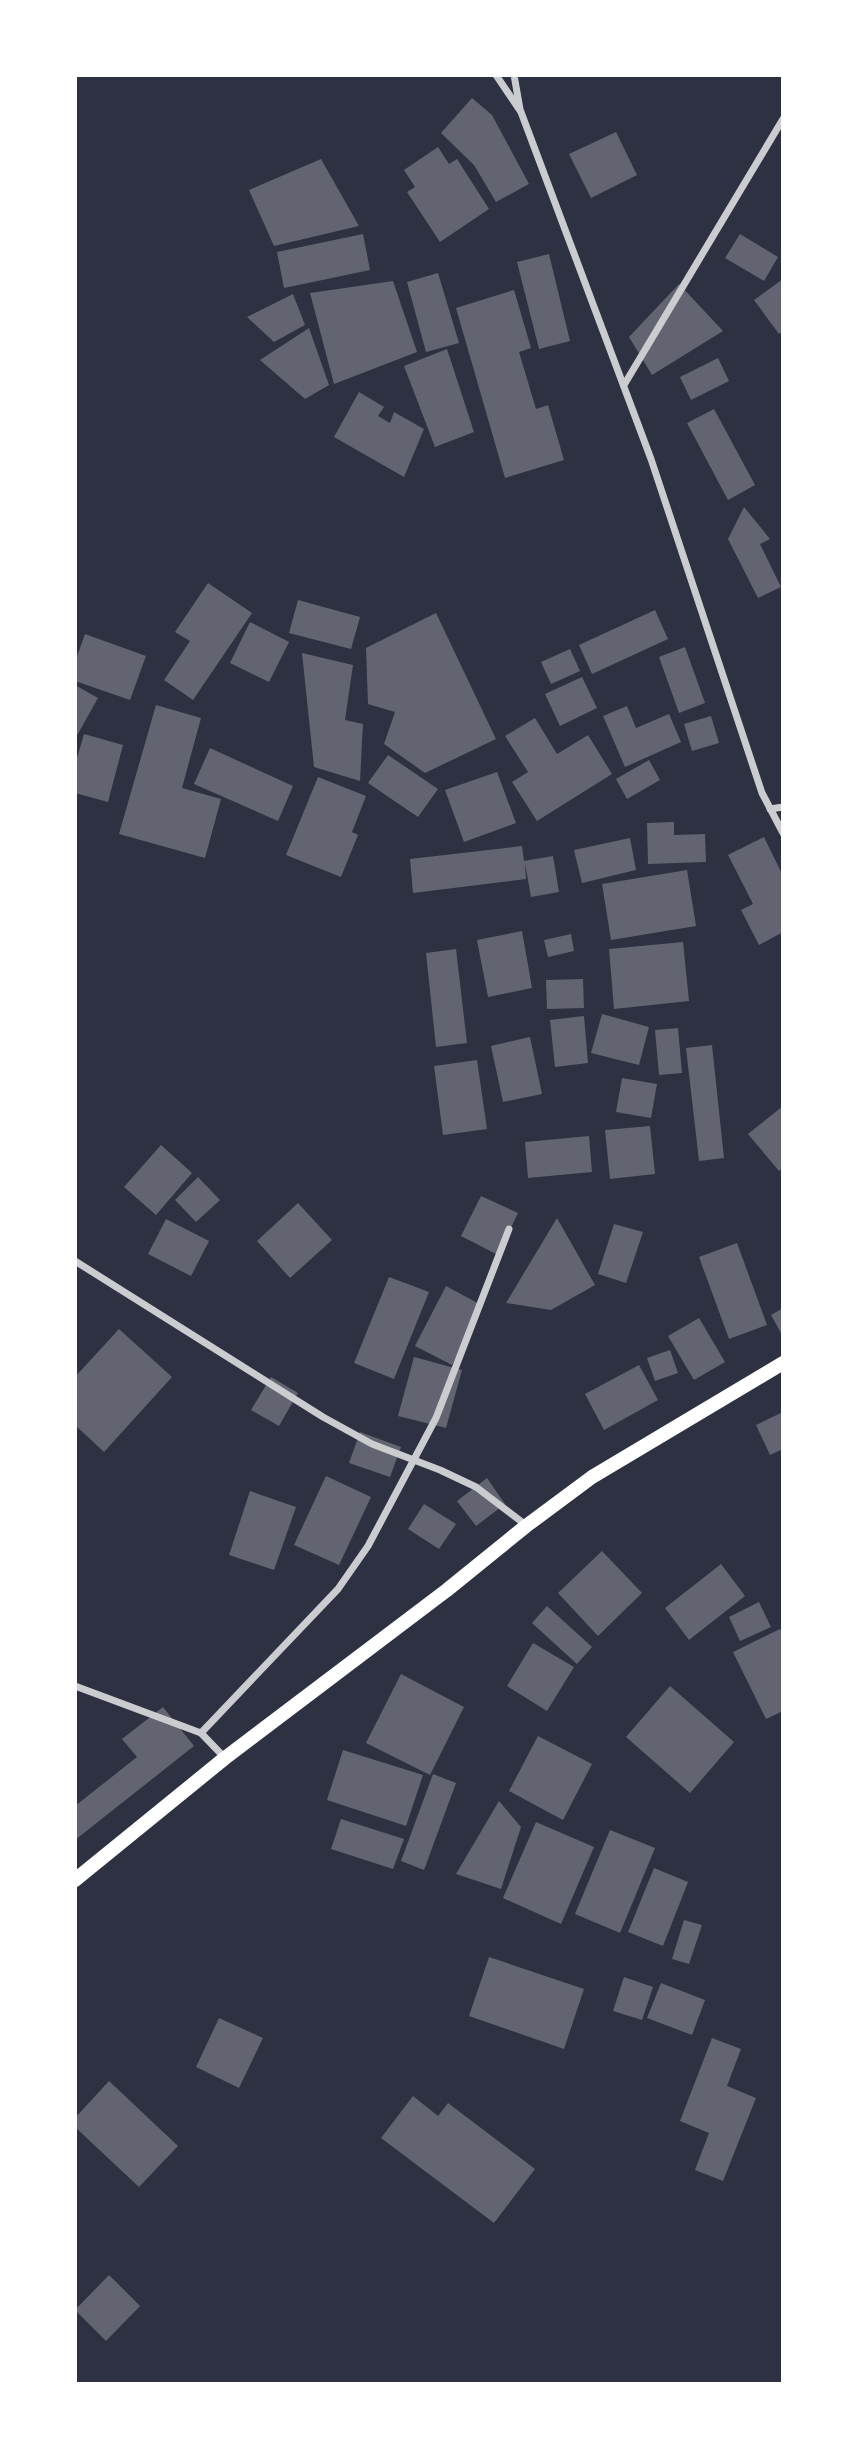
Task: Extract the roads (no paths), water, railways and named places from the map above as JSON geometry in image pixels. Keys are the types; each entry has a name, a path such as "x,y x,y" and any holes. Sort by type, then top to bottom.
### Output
{"main road":[{"path":"75,1880 225,1758 592,1477 783,1363"}],"street":[{"path":"496,75 521,112"},
{"path":"514,75 521,112 652,459 762,793 783,833"},
{"path":"624,385 783,119"},
{"path":"770,808 783,807"},
{"path":"201,1734 338,1589 368,1546 436,1418 509,1229"},
{"path":"75,1261 323,1418 372,1444 476,1488 526,1526"},
{"path":"75,1686 201,1734 225,1758"}]}
